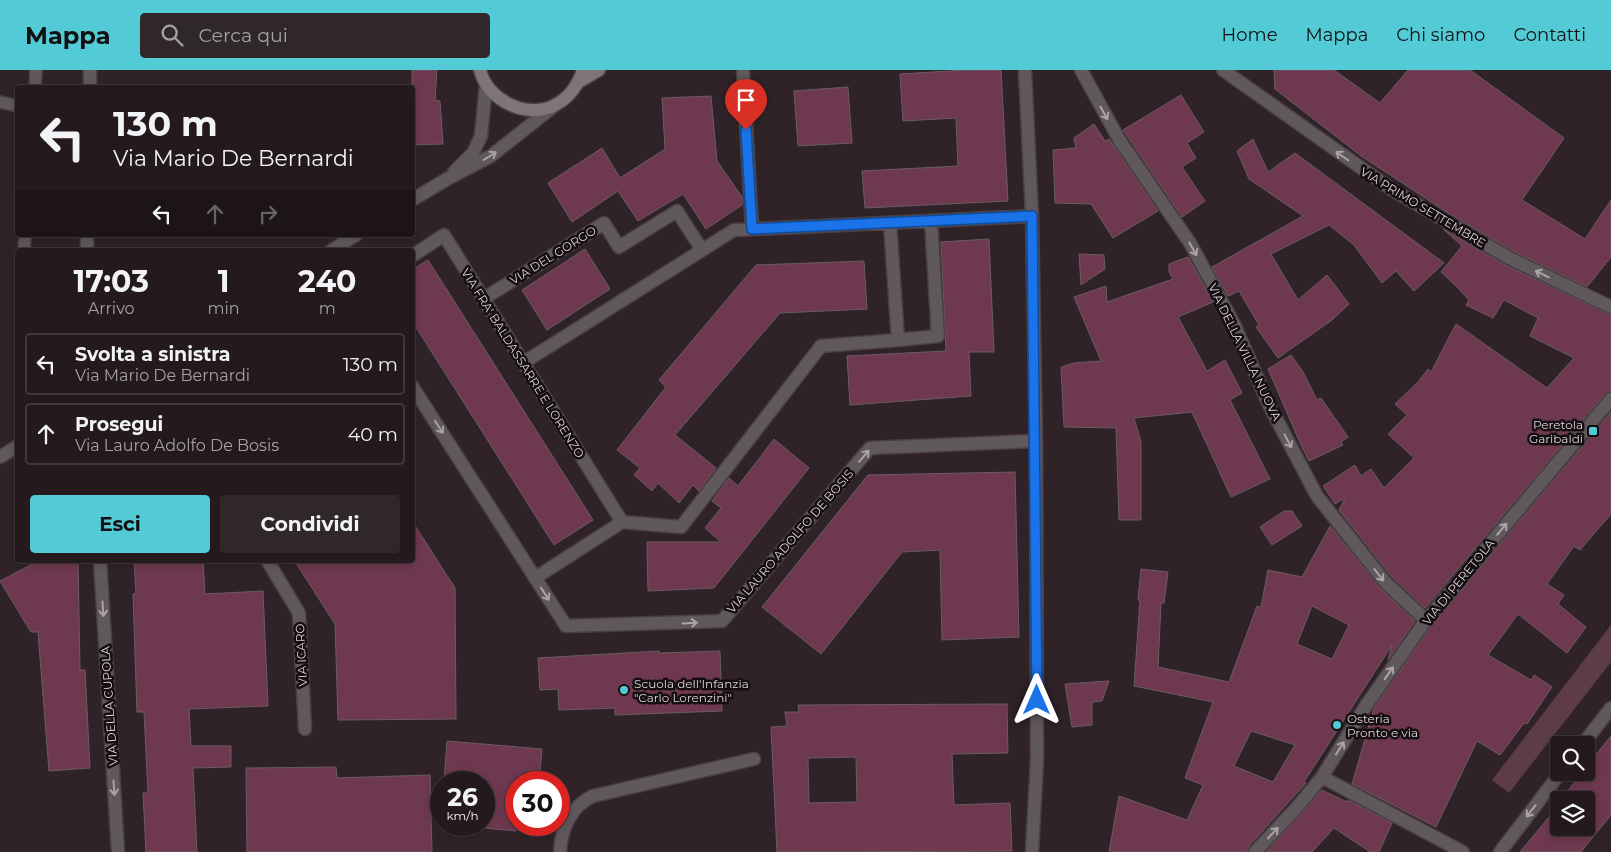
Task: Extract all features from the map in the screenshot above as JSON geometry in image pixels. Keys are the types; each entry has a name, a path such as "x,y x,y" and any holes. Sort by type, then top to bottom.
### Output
{"main road":[{"path":"480,70 486,85 499,98 520,108 538,109 554,106 571,93 583,70"},
{"path":"577,83 599,70"}],"street":[{"path":"90,70 90,85"},
{"path":"742,70 752,229"},
{"path":"1025,70 1032,216 1036,441 1038,760 1032,852"},
{"name":"VIA DELLA VILLA NUOVA","path":"1081,70 1120,141 1190,243 1234,324 1269,405 1317,496 1385,582 1426,620"},
{"name":"VIA PRIMO SETTEMBRE","path":"1223,70 1390,189 1509,258 1611,307"},
{"path":"447,179 478,145 481,136 486,85"},
{"path":"415,198 491,156 554,106"},
{"name":"VIA DEL GORGO","path":"483,299 604,223 619,247 677,211 702,250"},
{"path":"523,363 734,230 1032,216"},
{"path":"535,578 622,522 680,527 821,346 938,336 931,221"},
{"path":"890,223 898,340"},
{"name":"VIA FRA' BALDASSARRE E LORENZO","path":"415,254 444,235 622,522"},
{"path":"335,248 353,237"},
{"name":"VIA LAURO ADOLFO DE BOSIS","path":"415,391 566,626 722,621 870,448 1036,441"},
{"name":"VIA DI PERETOLA","path":"1255,852 1322,777 1368,704 1426,620 1611,399"},
{"path":"0,456 15,448"},
{"name":"VIA DELLA CUPOLA","path":"100,563 118,852"},
{"name":"VIA ICARO","path":"269,563 299,613 305,729"},
{"path":"1589,736 1611,708"},
{"path":"560,852 562,833 569,819 584,800 593,796 754,759"},
{"path":"1322,777 1463,852"},
{"path":"1501,852 1554,781"}],"lane":[{"path":"35,85 36,70"},
{"path":"0,102 15,105"}],"shaded area":[{"path":"1611,625 1611,662 1553,736 1550,736 1550,740 1509,793 1492,780"}],"building":[{"path":"412,70 437,70 435,100 440,101 443,144 415,145 415,85 412,85"},
{"path":"1001,70 1008,201 865,208 862,171 958,166 956,118 903,121 900,74"},
{"path":"1274,70 1334,70 1380,103 1408,70 1470,70 1564,138 1522,200 1585,239 1611,200 1611,257 1587,287 1513,251 1445,211 1361,156 1275,89"},
{"path":"848,87 852,143 798,146 794,91"},
{"path":"1181,95 1204,132 1187,143 1196,158 1182,167 1205,201 1182,217 1123,130"},
{"path":"711,96 717,161 742,197 742,205 706,229 683,194 638,221 618,191 572,222 548,183 602,148 620,178 665,149 662,98"},
{"path":"1094,124 1105,141 1109,139 1158,211 1113,238 1091,204 1055,203 1053,150 1076,148 1074,138"},
{"path":"1253,139 1268,172 1295,153 1444,263 1414,291 1396,271 1382,283 1354,245 1329,225 1271,254 1298,300 1327,275 1349,304 1332,320 1278,358 1256,327 1259,325 1239,291 1228,296 1212,267 1303,216 1249,179 1237,151"},
{"path":"1443,229 1505,265 1611,315 1611,391 1605,394 1425,608 1391,576 1339,510 1345,498 1335,504 1323,486 1355,465 1361,476 1371,469 1384,488 1414,458 1388,434 1407,415 1395,404 1418,382 1428,369 1431,372 1456,324 1547,388 1574,358 1530,336 1538,318 1504,300 1493,318 1466,305 1469,300 1441,272 1462,246"},
{"path":"989,239 994,352 969,352 971,396 850,405 847,356 946,351 941,242"},
{"path":"585,249 610,289 547,330 522,290"},
{"path":"1079,254 1104,255 1105,269 1081,285"},
{"path":"1188,257 1213,302 1178,317 1207,371 1225,360 1242,393 1230,400 1270,479 1231,497 1192,412 1134,418 1141,442 1141,520 1119,520 1116,428 1064,427 1061,367 1074,363 1101,361 1074,297 1106,286 1107,302 1173,279 1169,272 1169,264"},
{"path":"428,260 593,520 554,545 415,326 415,268"},
{"path":"864,261 867,309 780,313 675,435 716,468 699,491 693,485 679,503 658,483 652,491 634,475 640,468 617,450 666,387 659,380 756,265"},
{"path":"1291,355 1303,372 1317,400 1321,398 1348,437 1341,442 1343,445 1309,461 1268,369"},
{"path":"1611,412 1611,514 1580,550 1574,546 1547,584 1564,595 1558,604 1586,627 1567,653 1518,614 1488,655 1531,680 1534,675 1552,687 1527,724 1524,723 1500,755 1477,741 1436,827 1352,784 1374,708 1432,625"},
{"path":"774,439 809,468 714,588 648,591 647,542 721,542 705,528 721,508 712,501 729,478 738,486"},
{"path":"1015,472 1019,637 942,640 940,550 902,552 821,654 762,607 868,475"},
{"path":"1284,511 1292,511 1302,526 1272,545 1260,527"},
{"path":"415,526 455,588 456,719 338,720 335,624 296,563 415,563"},
{"path":"1330,526 1379,587 1415,621 1388,660 1392,645 1304,782 1306,783 1249,846 1247,852 1109,852 1119,796 1187,820 1203,785 1185,778 1213,702 1134,686 1141,569 1168,572 1164,603 1161,603 1158,667 1229,682 1257,606 1261,607 1268,570 1302,577","holes":["1312,606 1349,625 1332,659 1297,644","1251,731 1295,745 1273,782 1234,766"]},
{"path":"34,563 78,563 80,670 85,670 90,768 49,771 38,632 31,632 0,581"},
{"path":"134,563 203,563 205,594 263,591 268,706 189,709 191,746 231,746 231,767 193,768 197,852 146,852 143,793 148,793 144,712 137,712 133,594 136,594"},
{"path":"659,651 659,653 720,651 722,711 615,715 615,708 559,710 558,689 540,690 538,658"},
{"path":"1109,681 1102,701 1092,702 1092,725 1072,727 1065,684"},
{"path":"1007,704 1008,753 952,754 954,805 1010,803 1012,851 777,852 771,727 787,726 785,712 799,712 798,705","holes":["856,757 857,802 809,803 808,758"]},
{"path":"1611,736 1611,815 1595,835 1595,791 1568,791 1575,781 1595,781 1595,756"},
{"path":"447,741 542,749 540,771 505,771 505,830 495,829 495,771 445,771"},
{"path":"336,767 337,778 430,775 430,836 432,836 432,852 247,852 246,768"},
{"path":"1322,790 1347,802 1348,800 1392,823 1379,852 1370,852 1334,828 1312,852 1266,852"},
{"path":"1550,816 1550,836 1594,836 1581,852 1520,852"}],"place":[{"name":"Peretola Garibaldi","path":"1593,431"},
{"name":"Scuola dell'Infanzia \"Carlo Lorenzini\"","path":"624,690"},
{"name":"Osteria Pronto e via","path":"1337,725"}],"route":[{"path":"746,130 752,229 1032,216 1036,441 1037,700"}]}
